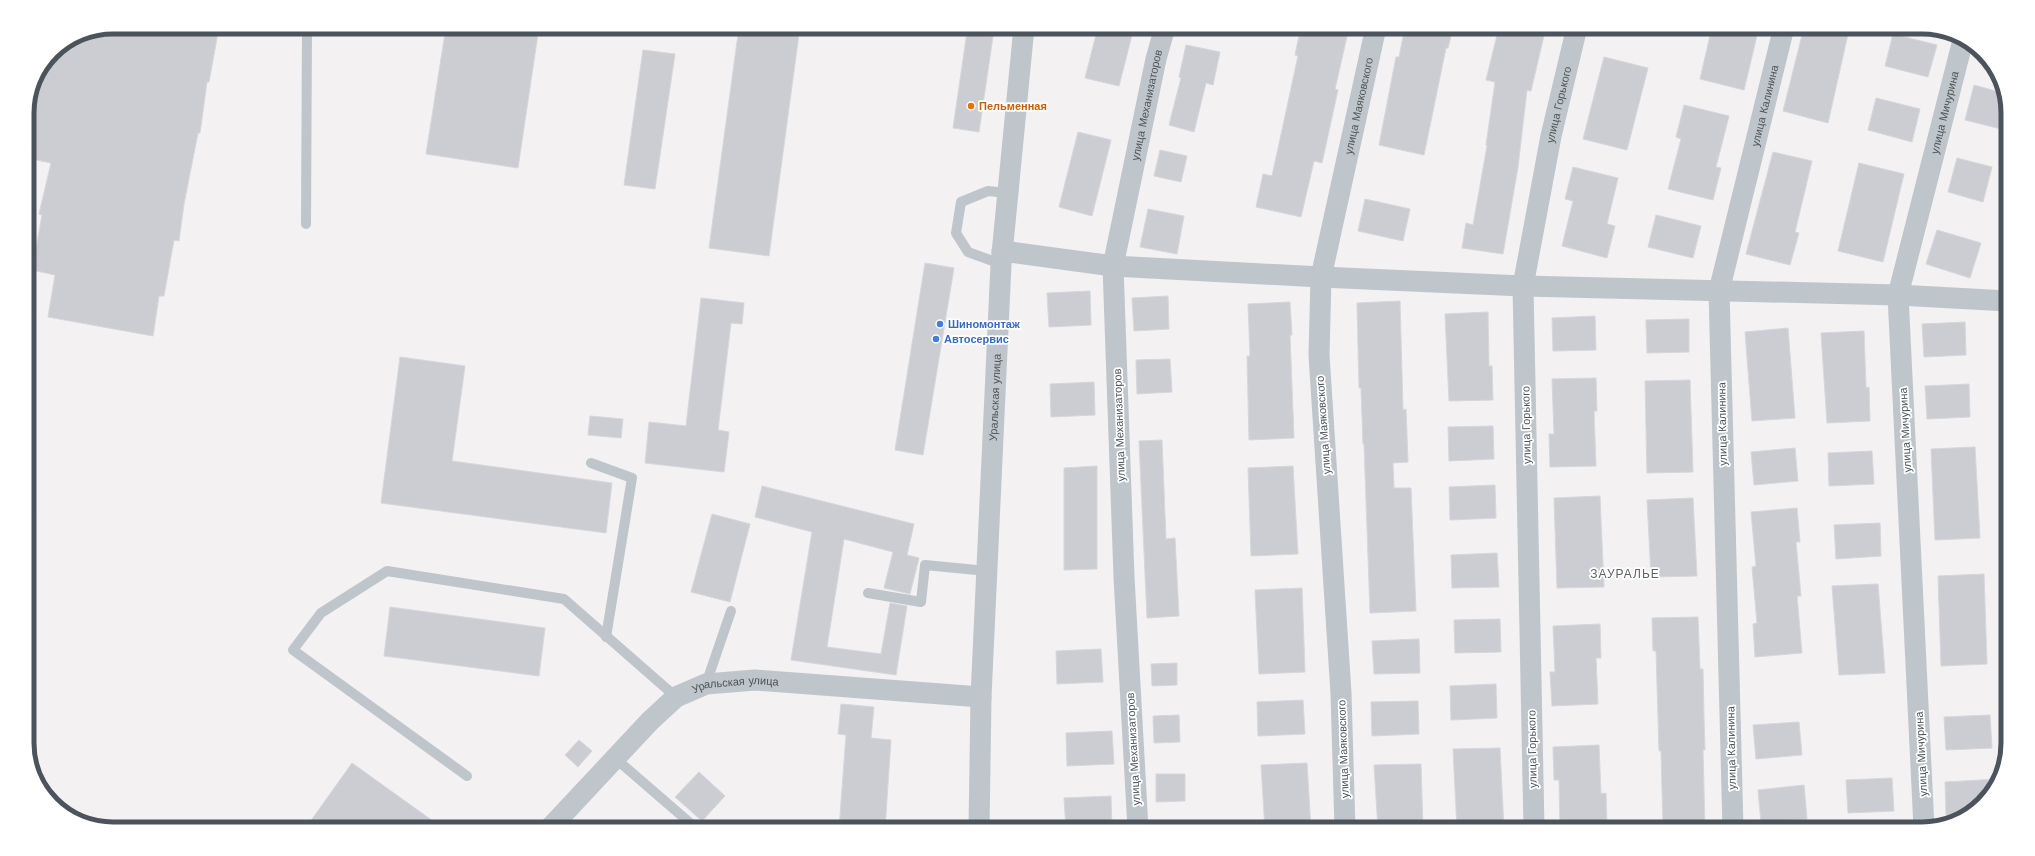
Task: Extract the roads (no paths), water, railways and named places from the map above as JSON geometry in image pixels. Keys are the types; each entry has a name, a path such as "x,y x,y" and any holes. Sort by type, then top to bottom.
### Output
{"street":[{"name":"Уральская улица","path":"979,822 981,697 1001,257 1023,34"},
{"name":"улица Механизаторов","path":"1138,822 1124,577 1113,266 1163,34"},
{"name":"улица Маяковского","path":"1346,822 1342,693 1319,356 1321,277 1374,34"},
{"name":"улица Горького","path":"1534,822 1523,286 1551,136 1575,34"},
{"name":"улица Калинина","path":"1733,822 1719,291 1782,34"},
{"name":"улица Мичурина","path":"1924,822 1898,295 1962,45"},
{"path":"1001,257 1113,266 1523,286 1898,295 2001,301"},
{"name":"Уральская улица","path":"556,822 650,721 676,697 706,684 755,680 981,697"}],"lane":[{"path":"306,224 307,34"},
{"path":"1001,257 968,252 956,233 961,202 988,191 1008,193"},
{"path":"591,463 632,478 606,637"},
{"path":"868,593 921,602 926,565 986,571"},
{"path":"467,776 293,650 321,613 387,571 564,599 676,697"},
{"path":"706,684 731,611"},
{"path":"616,759 689,822"}],"place":[{"name":"Пельменная","path":"971,106"},
{"name":"Шиномонтаж","path":"940,324"},
{"name":"Автосервис","path":"936,339"}],"district":[{"name":"ЗАУРАЛЬЕ","path":"1625,574"}]}
